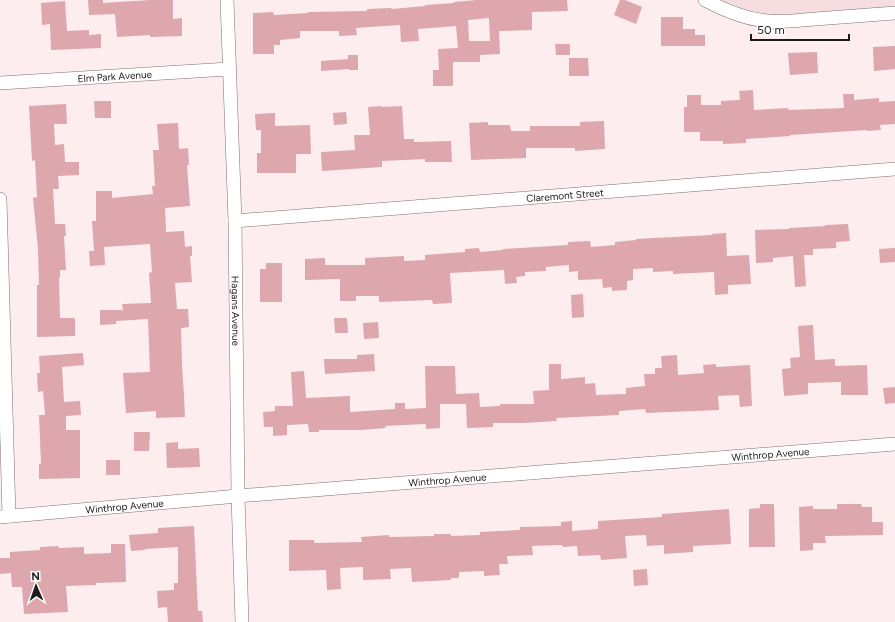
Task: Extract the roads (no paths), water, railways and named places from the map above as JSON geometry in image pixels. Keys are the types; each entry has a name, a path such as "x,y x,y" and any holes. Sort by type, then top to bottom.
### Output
{"street":[{"name":"Hagans Avenue","path":"227,0 235,221 238,496 242,622"},
{"path":"705,0 719,7 750,18 768,21 795,21 895,13"},
{"name":"Elm Park Avenue","path":"0,83 229,69"},
{"name":"Claremont Street","path":"235,221 895,169"},
{"path":"0,199 4,516"},
{"name":"Winthrop Avenue","path":"4,516 895,444"}]}
